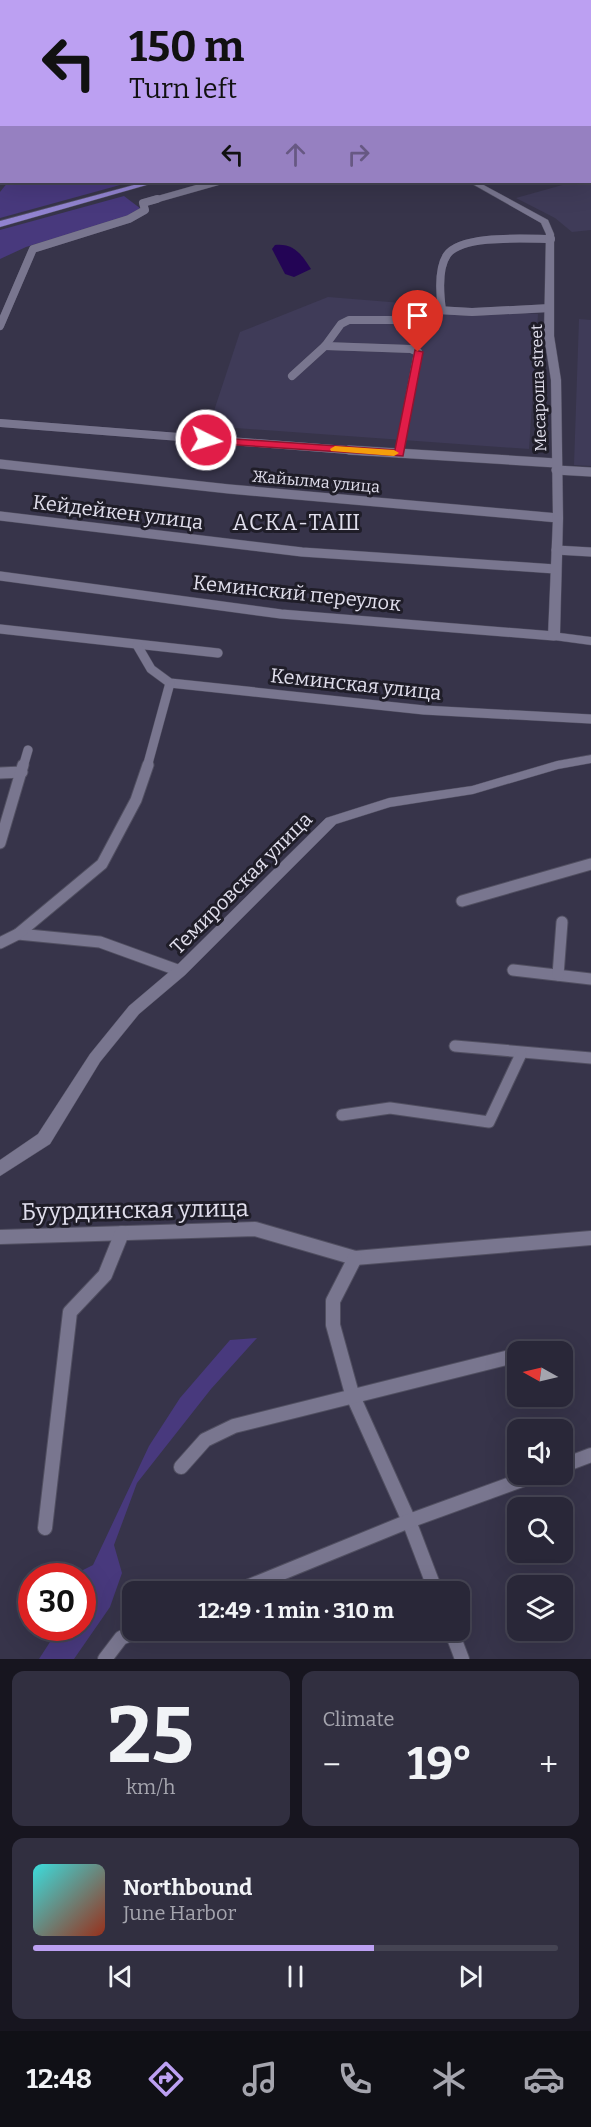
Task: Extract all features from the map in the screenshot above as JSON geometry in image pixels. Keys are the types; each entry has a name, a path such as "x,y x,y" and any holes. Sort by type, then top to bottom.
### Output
{"main road":[{"path":"0,225 149,183"}],"street":[{"path":"0,325 33,249 129,219 146,210 143,202 214,183"},
{"path":"442,310 440,292 447,254 455,247 505,240 551,239 545,222 475,183"},
{"name":"Месароша street","path":"551,239 549,336 556,380 558,518 554,636"},
{"path":"292,375 325,346 344,321 418,320 442,310 472,312 550,308"},
{"path":"325,346 411,349 418,352 399,453"},
{"path":"0,423 556,466 591,472"},
{"name":"Жайылма улица","path":"0,464 229,489 558,518"},
{"name":"Кейдейкен улица","path":"0,516 302,552 555,569"},
{"path":"556,550 591,552"},
{"name":"Кеминский переулок","path":"0,576 281,614 591,641"},
{"path":"0,629 218,653"},
{"path":"0,943 18,934 102,864 136,800 157,739 170,683 151,669 137,645"},
{"name":"Кеминская улица","path":"170,683 424,710 591,719"},
{"path":"0,843 28,750"},
{"name":"Темировская улица","path":"0,1169 44,1139 95,1058 134,1010 180,971 331,821 389,802 473,790 557,765 591,759"},
{"path":"0,773 22,772"},
{"path":"462,901 591,864"},
{"path":"558,975 562,922"},
{"path":"18,934 100,942 180,971"},
{"path":"513,970 591,979"},
{"path":"455,1046 591,1059"},
{"path":"342,1115 390,1108 489,1122 520,1054"},
{"name":"Буурдинская улица","path":"0,1238 255,1229 355,1258 591,1238"},
{"path":"45,1528 70,1312 105,1275 122,1233"},
{"path":"355,1258 333,1301 333,1326 352,1394 409,1521 432,1581"},
{"path":"181,1467 205,1440 234,1426 352,1394 507,1358"},
{"path":"573,1462 591,1455"},
{"path":"262,1581 409,1521 508,1485"},
{"path":"105,1659 122,1638"},
{"path":"455,1641 462,1659"}],"shaded area":[{"path":"7,183 127,183 0,218 0,192"},
{"path":"569,183 591,183 591,230 572,232 555,218 516,198"},
{"path":"124,196 145,212 26,247 0,259 0,230"},
{"path":"275,245 292,248 301,255 311,269 294,277 285,274 272,249"},
{"path":"328,297 538,314 529,449 209,426 240,332"},
{"path":"579,319 591,320 591,466 574,465"},
{"path":"257,1338 211,1389 137,1483 114,1545 122,1573 110,1607 96,1627 96,1563 94,1563 149,1446 180,1398 230,1340"},
{"path":"51,1641 86,1641 74,1659 39,1659"}],"slow traffic":[{"path":"335,449 394,453"}],"district":[{"name":"АСКА-ТАШ","path":"297,522"}],"route":[{"path":"206,440 399,453 418,352"}]}
